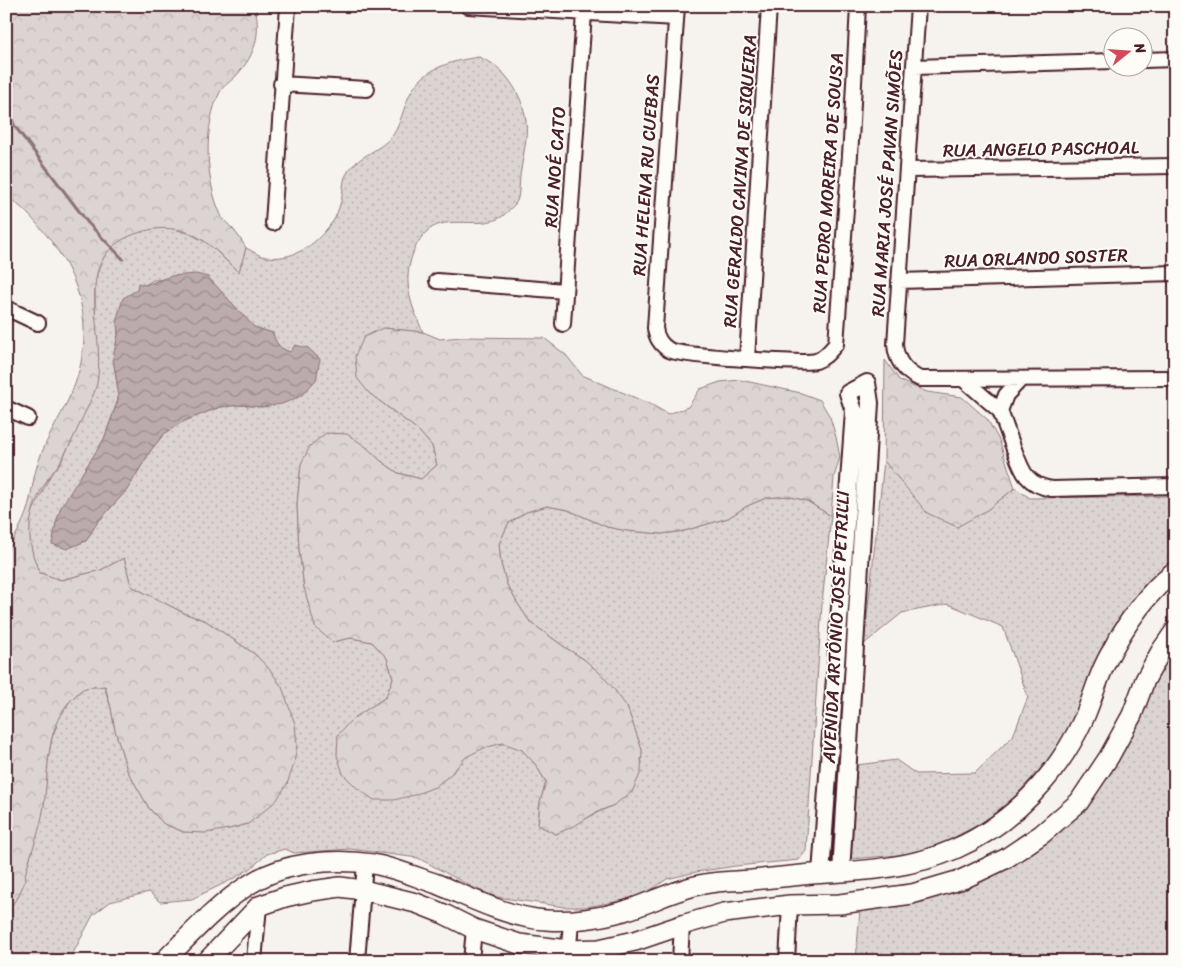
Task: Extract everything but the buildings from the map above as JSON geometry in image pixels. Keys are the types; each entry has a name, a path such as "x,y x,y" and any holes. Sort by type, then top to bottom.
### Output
{"main road":[{"path":"164,961 198,928 251,883 279,871 300,865 338,862 366,864 410,874 524,917 571,921 624,911 670,893 705,883 841,873 906,864 952,850 993,828 1036,790 1064,756 1084,719 1106,663 1132,617 1152,592 1175,571"},
{"path":"208,961 259,906 285,897 340,887 363,890 416,903 474,929 519,944 568,956 635,941 724,913 790,905 840,904 912,894 963,879 1005,859 1042,834 1079,802 1109,757 1132,715 1145,680 1175,631"},
{"path":"840,904 841,873"},
{"path":"790,905 802,886 817,874"}],"street":[{"path":"273,223 288,6"},
{"path":"468,6 584,13 677,12"},
{"name":"RUA GERALDO CAVINA DE SIQUEIRA","path":"747,359 769,6"},
{"name":"RUA PEDRO MOREIRA DE SOUSA","path":"747,359 812,361 823,358 836,344 851,141 858,6"},
{"name":"RUA MARIA JOSÉ PAVAN SIMÕES","path":"918,6 895,344 900,362 909,373 920,380 963,379"},
{"name":"RUA HELENA RU CUEBAS","path":"677,12 655,328 657,336 668,350 747,359"},
{"name":"RUA NOÉ CATO","path":"563,324 584,13"},
{"path":"1154,60 1175,59"},
{"path":"914,67 1104,61"},
{"path":"282,84 367,89"},
{"name":"RUA ANGELO PASCHOAL","path":"908,170 1175,166"},
{"name":"RUA ORLANDO SOSTER","path":"899,280 1175,273"},
{"path":"437,281 565,291"},
{"path":"6,308 38,323"},
{"path":"963,379 1175,378"},
{"path":"963,379 1000,411 1020,467 1028,478 1038,486 1052,489 1175,486"},
{"path":"1000,411 1006,395 1021,379"},
{"name":"AVENIDA ARTÔNIO JOSÉ PETRILLI","path":"817,874 854,412 848,392 867,383 870,403 841,873"},
{"path":"6,408 28,418"},
{"path":"357,961 366,864"},
{"path":"787,961 790,905"},
{"path":"254,961 259,906"},
{"path":"568,956 571,921"},
{"path":"680,961 682,925"},
{"path":"472,961 474,929"}],"green space":[{"path":"6,6 255,6 257,35 255,44 243,68 220,92 211,120 209,136 209,170 216,201 222,217 235,231 246,248 239,272 216,250 201,239 193,234 176,229 158,229 141,232 118,243 104,257 97,275 95,295 99,362 97,383 71,442 36,501 32,512 30,536 31,548 40,573 61,580 101,570 124,558 131,586 186,614 206,621 256,655 282,687 295,724 297,745 294,764 287,784 276,801 248,824 205,833 184,832 164,824 149,808 127,770 105,686 82,689 65,708 53,733 43,814 25,875 26,879 18,897 6,912 6,555 26,513 36,468 42,453 75,384 84,343 84,323 75,285 57,249 31,217 6,196"},
{"path":"479,57 496,66 513,85 525,114 525,146 518,198 513,206 498,219 482,222 441,224 429,229 421,238 411,258 408,279 411,300 423,332 383,328 369,393 418,430 432,446 437,465 421,479 398,473 381,461 301,464 297,504 299,549 304,588 332,642 351,638 372,642 387,658 393,678 386,697 351,720 451,774 473,752 494,745 509,744 516,746 536,765 546,782 540,802 538,825 556,834 614,805 642,750 627,707 585,660 530,622 518,604 507,585 501,564 499,544 508,524 526,512 547,506 568,510 607,527 662,534 684,531 728,518 747,506 766,498 787,496 807,501 831,516 822,604 806,851 799,860 696,872 667,879 649,891 626,900 586,907 564,907 497,897 474,888 418,858 350,849 294,853 285,849 267,854 250,869 192,899 160,902 149,892 110,902 93,915 69,961 6,961 6,912 18,897 38,830 44,805 52,738 59,719 70,701 84,688 104,686 127,770 149,808 164,824 184,832 229,829 248,824 259,813 256,655 206,621 186,614 131,586 124,558 101,570 61,580 40,573 32,554 29,535 31,515 49,478 61,462 71,442 96,384 95,281 101,262 112,245 129,235 148,229 168,227 188,233 208,243 238,272 246,248 264,257 284,257 300,251 314,242 334,220 341,201 344,179 349,170 354,164 388,141 393,135 409,96 421,79 429,72 448,64","holes":["207,277 254,327 272,333 278,345 290,352 262,407 241,405 220,407 182,422 164,434 151,450 127,490 97,523 86,541 53,544 56,523 86,467 104,439 118,400 113,358 118,335 117,318 137,290 153,280"]},
{"path":"383,328 423,332 440,339 461,337 544,338 566,355 582,375 652,405 668,414 688,407 700,389 720,382 740,380 801,393 820,400 830,417 840,457 834,477 831,516 807,501 787,496 766,498 747,506 728,518 684,531 662,534 607,527 568,510 547,506 526,512 508,524 499,544 501,564 507,585 518,604 530,622 585,660 614,689 627,707 642,750 641,772 632,792 614,805 556,834 538,825 540,802 546,782 536,765 522,750 503,743 484,748 466,757 451,774 435,787 394,800 374,800 357,788 343,774 337,755 338,735 351,720 386,697 393,678 387,658 372,642 351,638 332,642 315,627 304,588 299,549 297,504 301,464 310,446 326,433 347,434 398,473 421,479 437,465 432,446 418,430 369,393 357,378 355,356 364,337"},
{"path":"885,360 900,381 927,392 962,397 987,419 999,440 1015,488 987,510 957,527 927,513 884,461"},
{"path":"884,461 897,474 987,510 1015,488 1030,498 1175,496 1175,557 1139,593 1113,627 1072,722 1055,753 1016,795 984,822 947,841 911,854 851,859 857,765 896,760 916,774 975,773 1013,736 1028,697 1003,627 948,604 902,613 864,644"},
{"path":"1175,647 1175,961 856,961 860,909 1046,841 1155,680"}],"water":[{"path":"196,274 208,277 254,327 273,333 277,343 283,349 290,352 295,345 308,348 320,359 316,380 301,396 282,404 262,407 241,405 220,407 182,422 164,434 151,450 127,490 97,523 86,541 67,549 52,544 61,507 104,439 118,400 113,358 118,335 117,318 123,298 137,290 138,283 145,285 171,276"}],"waterway":[{"path":"6,97 14,125 88,223 123,259"}]}
